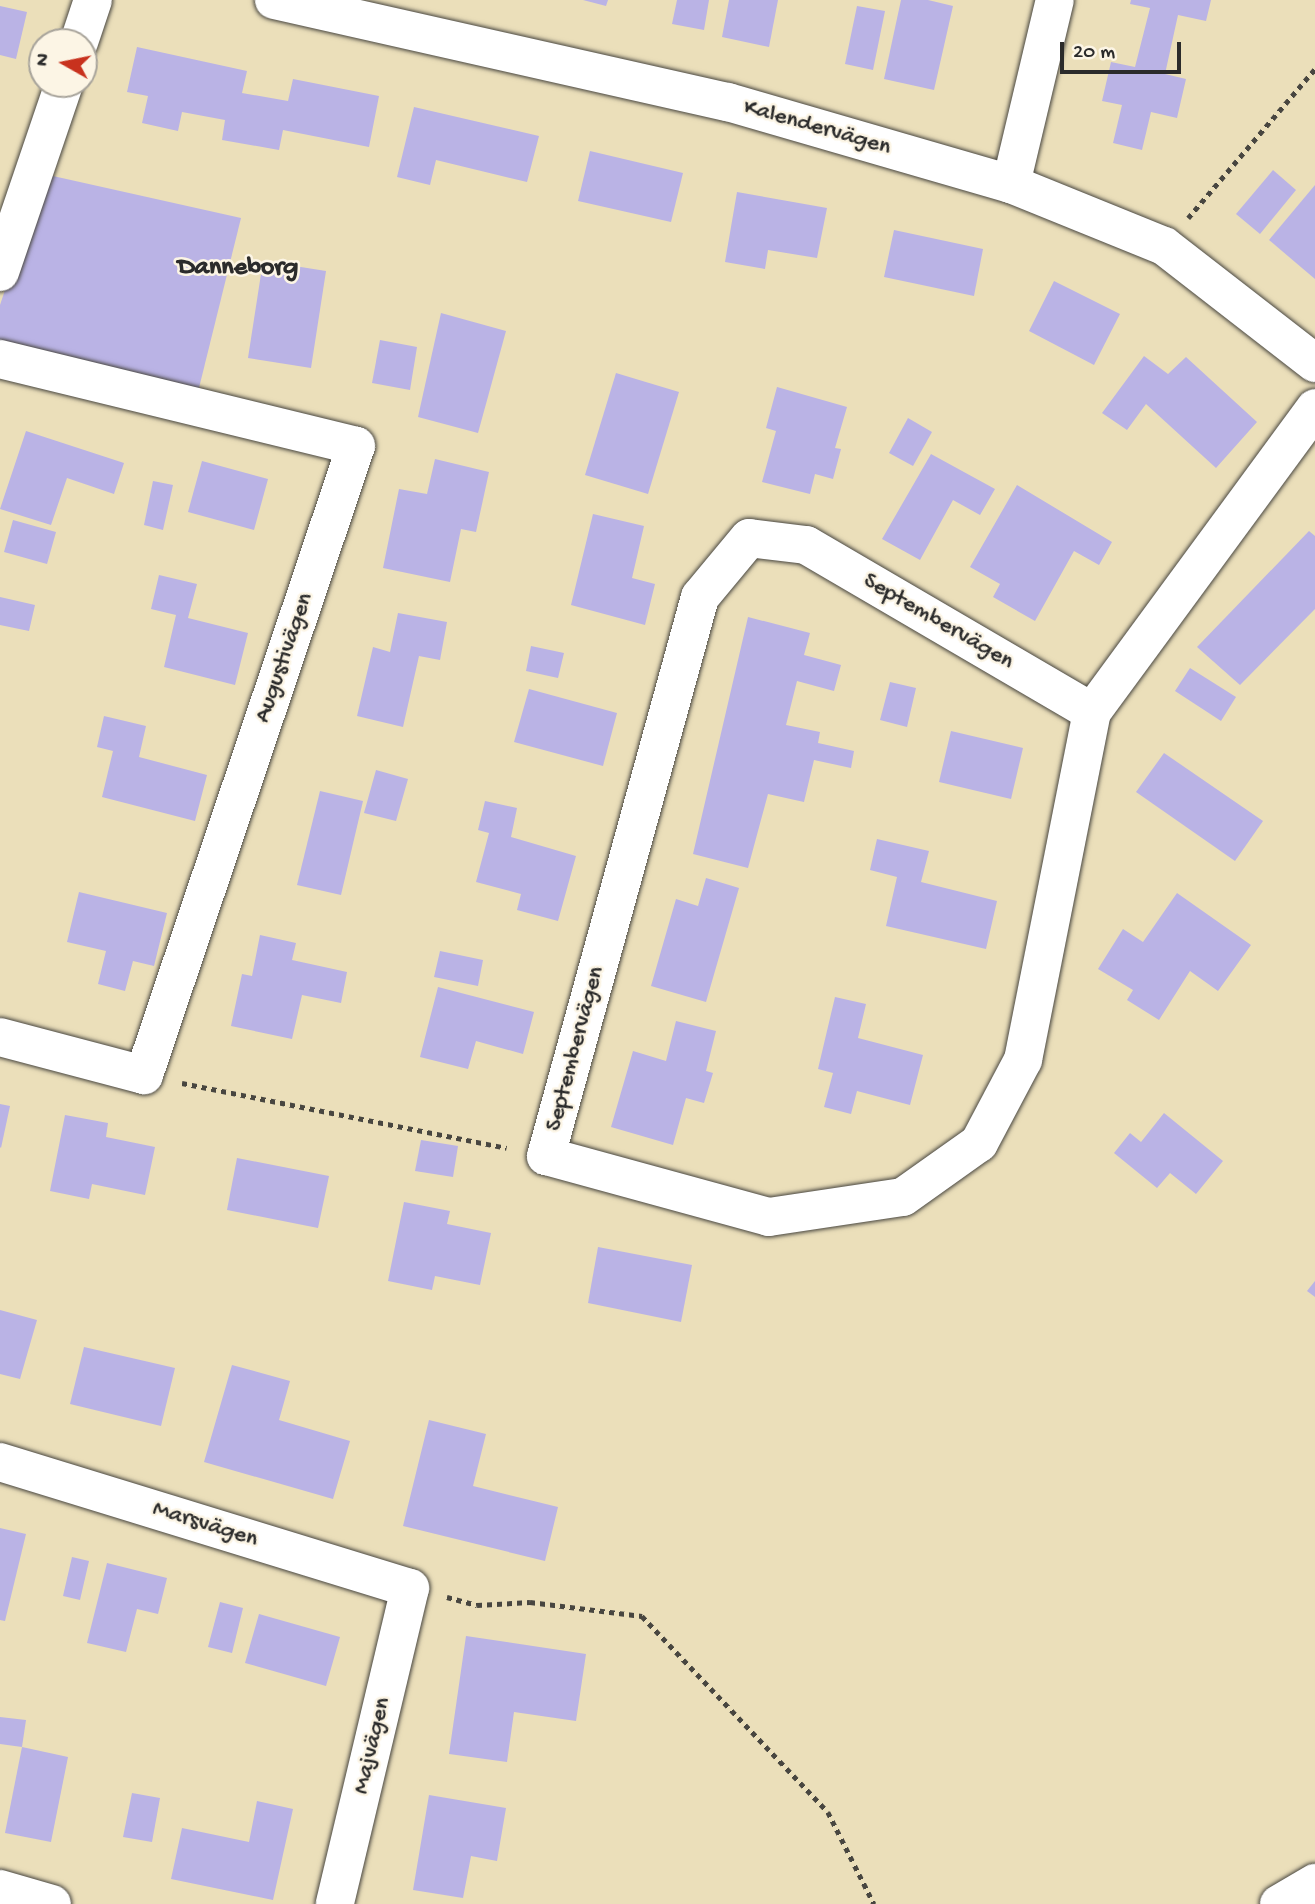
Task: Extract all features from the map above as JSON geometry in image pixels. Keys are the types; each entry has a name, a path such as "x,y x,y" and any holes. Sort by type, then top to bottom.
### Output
{"street":[{"path":"84,28 93,0"},
{"name":"Kalendervägen","path":"274,0 728,102 1010,184 1164,246 1315,363"},
{"path":"1010,184 1055,0"},
{"path":"0,272 59,98"},
{"name":"Augustivägen","path":"0,359 356,446 144,1076"},
{"name":"Septembervägen","path":"1091,712 806,545 749,538 700,597 546,1156 769,1217 903,1197 979,1143 1023,1060 1091,712 1315,408"},
{"path":"0,1037 144,1076"},
{"name":"Marsvägen","path":"0,1462 410,1588"},
{"name":"Majvägen","path":"335,1904 410,1588"},
{"path":"1279,1904 1315,1883"},
{"path":"0,1889 52,1904"}],"path":[{"path":"1164,246 1315,69"},
{"path":"144,1076 546,1156"},
{"path":"410,1588 477,1605 530,1602 642,1616 828,1812 874,1904"}],"building":[{"path":"583,0 608,0 606,6"},
{"path":"677,0 709,0 704,30 672,24"},
{"path":"729,0 778,0 769,47 722,37"},
{"path":"901,0 928,0 953,6 934,90 884,79"},
{"path":"1131,0 1211,0 1206,21 1178,15 1165,74 1186,79 1177,118 1151,112 1142,150 1113,143 1122,105 1102,101 1111,62 1135,67 1150,8 1130,4"},
{"path":"0,6 27,12 16,59 0,55"},
{"path":"857,6 885,11 873,70 845,64"},
{"path":"137,47 247,71 242,93 288,101 293,79 379,96 369,147 283,130 279,150 222,140 225,120 182,112 178,131 142,123 148,96 127,92"},
{"path":"414,107 539,136 527,182 436,160 430,185 397,177"},
{"path":"590,151 683,173 671,222 578,201"},
{"path":"1273,170 1296,190 1260,234 1236,214"},
{"path":"44,174 241,218 197,396 0,345 0,305"},
{"path":"1315,185 1315,279 1269,240"},
{"path":"737,192 827,208 817,258 768,250 765,269 725,262"},
{"path":"894,230 983,249 974,296 884,277"},
{"path":"263,261 326,271 311,368 248,358"},
{"path":"1054,281 1120,314 1094,365 1029,331"},
{"path":"441,313 506,331 478,433 418,417"},
{"path":"380,340 417,347 410,390 372,383"},
{"path":"1144,356 1168,374 1186,357 1257,422 1216,468 1146,404 1127,430 1102,413"},
{"path":"616,373 679,392 648,494 585,475"},
{"path":"777,387 847,407 835,448 841,449 833,479 815,474 810,494 762,482 776,431 766,428"},
{"path":"908,418 932,432 913,466 889,453"},
{"path":"26,431 124,463 114,494 67,478 51,525 0,509"},
{"path":"931,454 995,489 980,515 953,500 920,560 882,539"},
{"path":"435,459 489,472 476,532 461,529 450,582 383,568 399,489 427,494"},
{"path":"202,461 268,479 254,530 188,512"},
{"path":"153,481 173,485 163,530 144,525"},
{"path":"1017,485 1112,542 1099,565 1074,551 1035,621 993,597 1000,584 970,567"},
{"path":"593,514 644,526 632,578 655,584 645,625 571,605"},
{"path":"13,520 56,532 47,564 4,552"},
{"path":"1309,531 1315,536 1315,609 1240,685 1197,647"},
{"path":"159,575 197,584 188,618 248,633 235,685 164,667 176,615 151,609"},
{"path":"0,597 35,605 29,631 0,625"},
{"path":"398,613 447,622 440,660 419,656 403,727 357,716 373,647 390,652"},
{"path":"748,617 810,633 804,655 841,665 834,691 797,681 786,725 820,732 818,743 854,751 851,768 814,760 804,802 768,794 748,868 693,854"},
{"path":"531,646 564,653 558,678 526,671"},
{"path":"1190,668 1236,697 1221,721 1175,691"},
{"path":"890,682 916,688 907,727 880,720"},
{"path":"529,689 617,713 603,766 514,742"},
{"path":"104,716 146,726 139,757 207,775 195,821 102,797 113,751 97,747"},
{"path":"951,731 1023,748 1011,799 939,782"},
{"path":"1164,753 1263,821 1235,861 1136,792"},
{"path":"376,770 408,779 396,821 364,813"},
{"path":"320,791 363,801 341,895 297,885"},
{"path":"485,801 517,808 511,837 576,856 558,921 517,910 521,894 476,882 489,833 478,830"},
{"path":"877,839 929,851 921,882 997,901 986,949 886,926 897,877 870,870"},
{"path":"706,878 739,888 706,1002 651,986 676,899 698,906"},
{"path":"79,892 167,913 154,966 133,961 125,991 98,984 106,951 67,942"},
{"path":"1177,893 1251,945 1218,991 1190,971 1159,1020 1127,1000 1133,990 1098,969 1123,929 1143,942"},
{"path":"260,935 296,943 292,960 347,972 341,1003 302,995 292,1039 231,1026 242,974 252,976"},
{"path":"440,951 483,960 478,986 434,977"},
{"path":"438,987 534,1012 523,1054 476,1041 468,1069 420,1057"},
{"path":"835,997 866,1004 858,1038 923,1055 910,1105 857,1091 851,1114 824,1107 833,1073 818,1069"},
{"path":"676,1021 716,1031 706,1071 713,1073 704,1103 686,1098 673,1145 611,1127 633,1051 666,1061"},
{"path":"0,1104 10,1106 1,1148 0,1147"},
{"path":"1164,1113 1223,1161 1196,1194 1170,1173 1157,1188 1114,1153 1130,1133 1141,1142"},
{"path":"65,1115 108,1123 106,1137 155,1147 145,1195 92,1184 89,1199 50,1191"},
{"path":"421,1140 458,1146 453,1177 415,1171"},
{"path":"237,1158 329,1176 318,1228 227,1210"},
{"path":"404,1202 450,1211 447,1224 491,1233 480,1285 435,1276 432,1290 388,1281"},
{"path":"598,1247 692,1265 681,1322 588,1303"},
{"path":"1315,1281 1315,1297 1307,1291"},
{"path":"0,1310 37,1320 20,1379 0,1374"},
{"path":"84,1347 175,1368 161,1426 70,1404"},
{"path":"232,1365 290,1381 279,1420 350,1441 333,1499 204,1462"},
{"path":"429,1420 486,1434 473,1486 558,1507 545,1561 403,1526"},
{"path":"0,1528 26,1534 5,1621 0,1620"},
{"path":"72,1557 89,1561 80,1600 63,1596"},
{"path":"107,1563 167,1578 158,1614 137,1609 126,1652 87,1643"},
{"path":"220,1602 243,1608 232,1653 208,1647"},
{"path":"259,1614 340,1637 326,1686 245,1663"},
{"path":"466,1636 586,1654 576,1721 514,1712 507,1762 449,1754"},
{"path":"0,1717 26,1720 22,1747 0,1744"},
{"path":"22,1747 68,1757 51,1842 5,1833"},
{"path":"132,1793 160,1798 152,1842 123,1837"},
{"path":"429,1795 506,1808 497,1861 471,1856 463,1898 413,1890"},
{"path":"257,1801 293,1809 273,1900 171,1879 182,1828 249,1842"}],"district":[{"name":"Danneborg","path":"238,269"}]}
